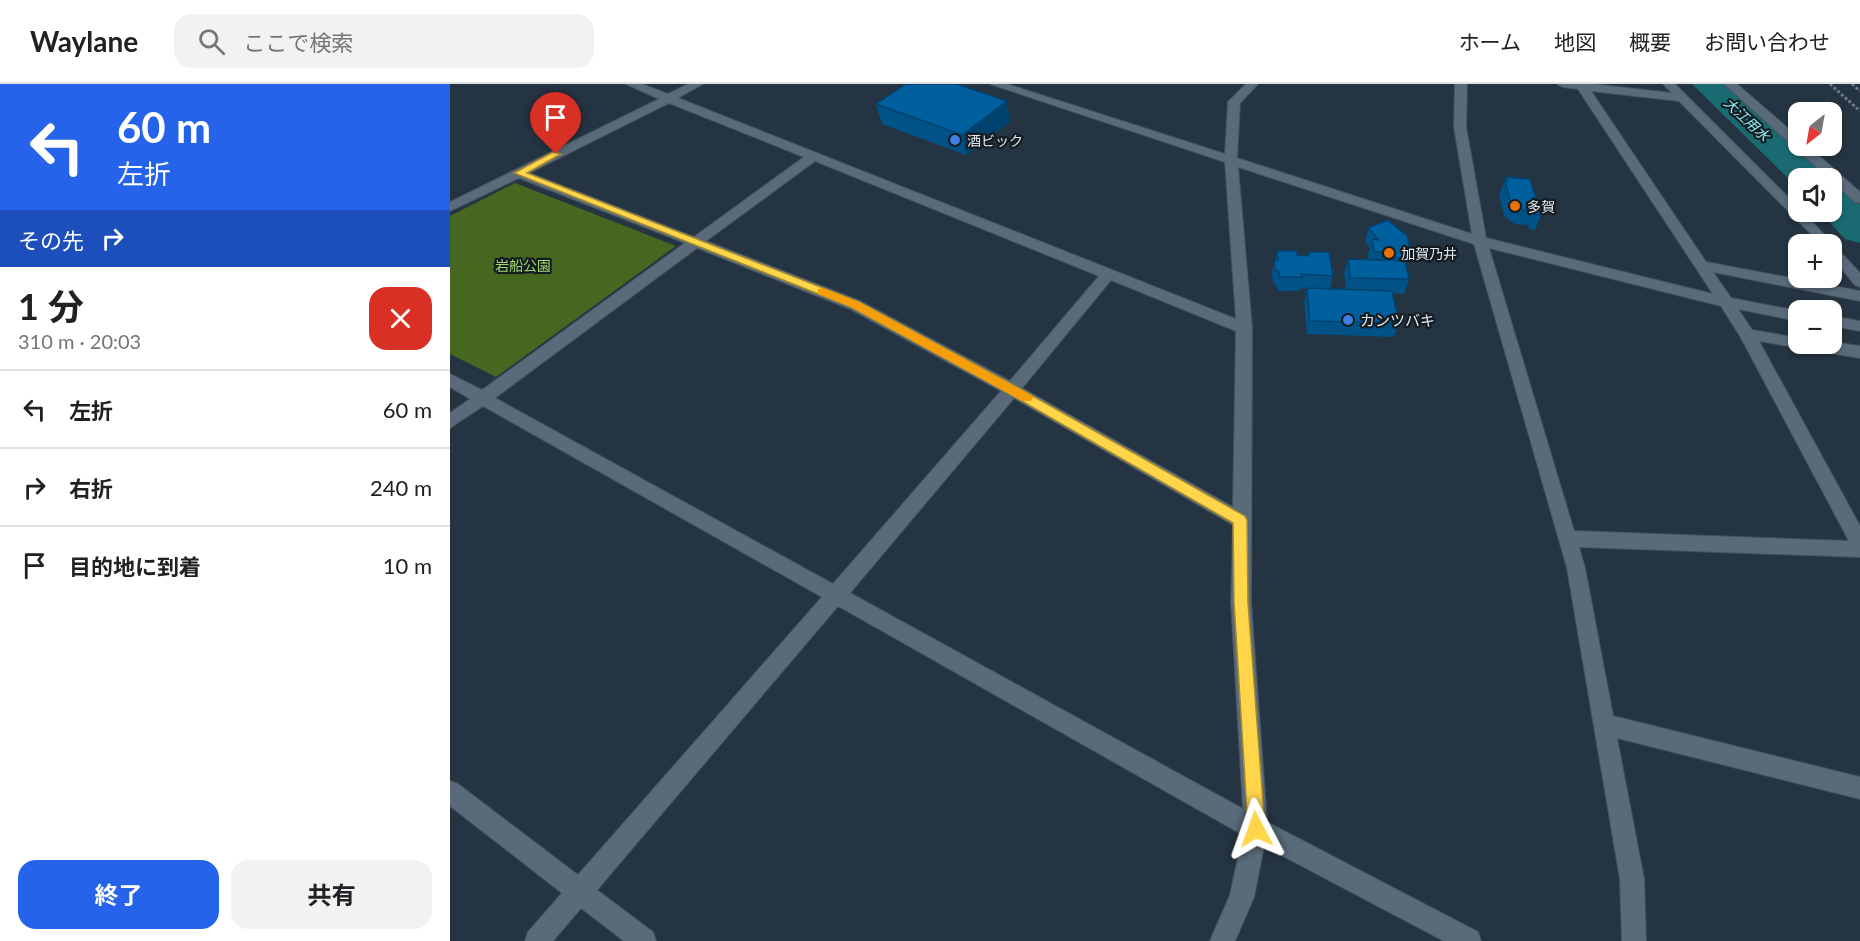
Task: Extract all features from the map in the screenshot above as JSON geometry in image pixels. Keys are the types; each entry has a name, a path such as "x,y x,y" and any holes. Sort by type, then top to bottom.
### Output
{"street":[{"path":"632,84 1244,328"},
{"path":"450,207 697,84"},
{"path":"996,84 1480,241 1726,302 1788,314"},
{"path":"1222,941 1242,897 1256,829 1241,602 1240,520 1244,328 1231,160 1234,102 1252,84"},
{"path":"1461,84 1460,126 1480,241 1576,568 1632,879 1634,941"},
{"path":"1563,84 1683,98"},
{"path":"1669,84 1818,234"},
{"path":"1730,84 1788,134"},
{"path":"1582,86 1747,334 1860,543"},
{"path":"450,422 814,156"},
{"path":"1813,156 1860,199"},
{"path":"519,173 855,304 1012,390 1240,520"},
{"path":"1842,261 1860,282"},
{"path":"1700,265 1860,296"},
{"path":"537,941 837,595 1108,274"},
{"path":"1842,323 1860,326"},
{"path":"1747,334 1788,341"},
{"path":"1842,349 1860,352"},
{"path":"450,380 1256,829 1469,941"},
{"path":"1568,539 1860,549"},
{"path":"1604,723 1860,788"},
{"path":"450,792 644,941"}],"path":[{"path":"1830,84 1860,111"},
{"path":"1852,84 1860,91"}],"green space":[{"name":"岩船公園","path":"515,183 676,246 496,377 450,354 450,216"}],"building":[{"path":"906,84 956,84 1007,101 962,135 876,104"},
{"path":"1506,177 1530,179 1541,215 1536,215 1535,211 1521,210 1510,202"},
{"path":"1388,220 1407,236 1410,247 1406,247 1407,258 1382,257 1382,252 1374,252 1372,239 1379,240 1368,228"},
{"path":"1277,251 1297,251 1297,255 1309,256 1309,252 1329,252 1333,276 1301,274 1302,277 1280,277 1279,271 1275,270 1274,260 1278,260"},
{"path":"1348,259 1405,261 1409,279 1350,278"},
{"path":"1307,288 1392,291 1399,323 1310,321"}],"waterway":[{"name":"大江用水","path":"1710,84 1800,168"},
{"name":"大江用水","path":"1842,211 1860,230"}],"slow traffic":[{"path":"822,291 855,304 1027,398"}],"place":[{"name":"酒ビック","path":"955,140"},
{"name":"多賀","path":"1515,206"},
{"name":"加賀乃井","path":"1389,253"},
{"name":"カンツバキ","path":"1348,320"}],"route":[{"path":"556,154 519,173 855,304 1012,390 1240,520 1241,602 1256,829"}]}
